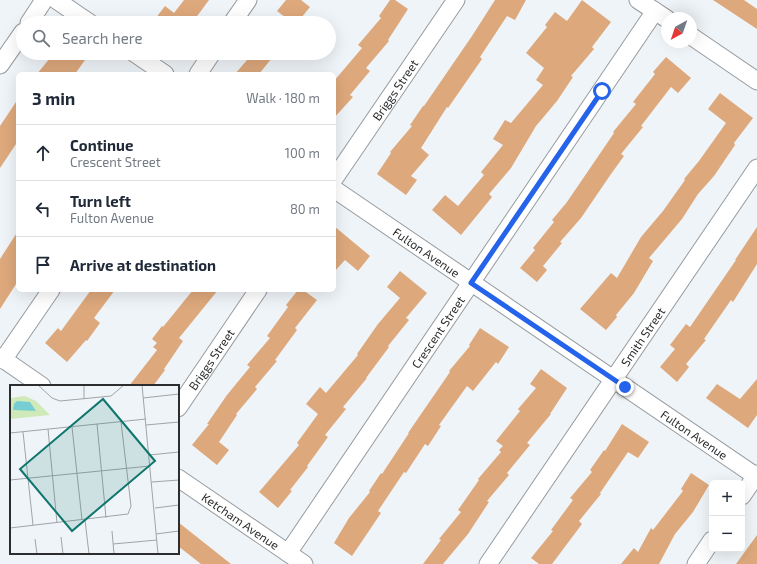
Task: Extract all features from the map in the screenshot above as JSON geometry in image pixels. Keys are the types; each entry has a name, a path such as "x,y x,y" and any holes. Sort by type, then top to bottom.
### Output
{"street":[{"path":"34,16 44,0"},
{"path":"56,0 80,16"},
{"path":"237,16 248,0"},
{"name":"Briggs Street","path":"336,176 456,0"},
{"path":"638,0 661,15"},
{"name":"Crescent Street","path":"288,553 471,283 661,15"},
{"path":"697,40 757,81"},
{"path":"1,61 16,41"},
{"path":"144,60 162,72"},
{"path":"199,72 207,60"},
{"name":"Smith Street","path":"488,564 757,168"},
{"name":"Fulton Avenue","path":"336,190 757,476"},
{"path":"41,385 2,359 50,292"},
{"name":"Briggs Street","path":"179,407 257,292"},
{"path":"745,492 757,476"},
{"name":"Ketcham Avenue","path":"179,479 304,564"},
{"path":"696,564 709,544"}],"building":[{"path":"184,0 209,0 197,16 157,16 165,6 174,13"},
{"path":"286,0 301,0 310,7 303,16 284,16 277,11"},
{"path":"390,0 395,0 408,9 388,40 389,41 366,68 370,71 350,95 353,97 336,116 336,79 362,48 358,45 381,18 379,16"},
{"path":"495,0 526,0 515,20 507,16 480,57 482,59 448,108 447,107 421,148 429,155 411,176 417,180 406,195 377,174 391,153 390,152 412,126 410,125 472,36"},
{"path":"582,0 611,22 592,47 594,49 571,76 573,77 557,101 536,126 511,168 489,194 492,197 461,235 432,210 445,195 458,206 484,175 481,172 503,145 493,139 505,120 511,123 543,85 536,80 544,68 526,53 547,27 545,25 555,12 567,21"},
{"path":"713,0 744,0 757,9 757,29"},
{"path":"666,57 691,78 678,93 671,87 641,126 643,127 621,154 624,156 581,218 560,242 562,243 543,266 547,270 537,282 520,268 535,250 533,248 554,222 552,220 567,202 614,133 613,132 636,104 633,102 655,74 653,72"},
{"path":"48,60 85,60 76,72 39,72"},
{"path":"247,60 270,60 261,72 237,72"},
{"path":"720,93 753,118 734,143 735,145 714,176 698,194 682,219 649,258 653,261 634,293 606,330 580,309 611,273 617,278 641,237 663,211 685,180 684,179 726,123 708,109"},
{"path":"16,102 16,144 0,168 0,126"},
{"path":"757,227 757,264 733,302 731,300 704,339 706,340 686,364 689,367 677,382 660,367 675,349 670,345 686,324 690,327"},
{"path":"336,228 370,256 358,271 345,260 336,270"},
{"path":"16,234 16,284 0,309 0,259"},
{"path":"400,271 427,293 406,318 409,320 388,346 389,347 367,378 343,407 346,409 325,435 328,437 307,466 308,467 290,490 292,491 278,508 259,492 299,445 297,443 318,414 306,404 320,387 326,393 358,355 357,354 378,324 400,298 387,287"},
{"path":"90,292 114,292 94,318 100,323 87,341 86,340 67,362 45,343 58,328 61,331"},
{"path":"191,292 216,292 179,338 183,341 154,385 130,385 157,350 153,347 157,343 152,339 162,326 163,327"},
{"path":"296,292 306,292 317,300 295,328 297,330 275,360 277,361 255,387 257,389 236,414 237,415 219,442 229,450 217,465 192,445 209,424 207,424 227,395 250,367 247,365 270,338 267,336 288,307 286,305"},
{"path":"480,328 509,347 498,364 496,362 473,391 467,386 439,425 441,426 428,446 425,444 406,473 404,472 378,511 381,513 352,556 334,543 349,518 370,492 369,491 381,473 382,474 450,372 449,371 470,346 469,345"},
{"path":"541,369 567,388 551,414 527,443 530,445 507,473 509,475 487,501 489,502 468,534 443,564 423,564 441,540 439,539 461,512 458,510 479,480 478,479 501,452 499,450 503,446 496,441 520,411 518,409 536,388 530,384"},
{"path":"757,379 757,415 748,428 706,398 717,384 740,399"},
{"path":"622,424 649,442 638,458 628,452 600,493 601,494 579,521 582,524 552,564 539,564 531,558 553,531 551,530 573,500 570,498 592,472 590,470 604,450 605,451"},
{"path":"691,473 709,485 693,512 675,534 659,564 621,564 634,548 638,552 651,528 653,530 683,491 681,489"},
{"path":"179,523 231,564 201,564 179,547"},
{"path":"757,535 757,564 736,564"}],"route":[{"path":"602,91 471,283 625,387"}]}
